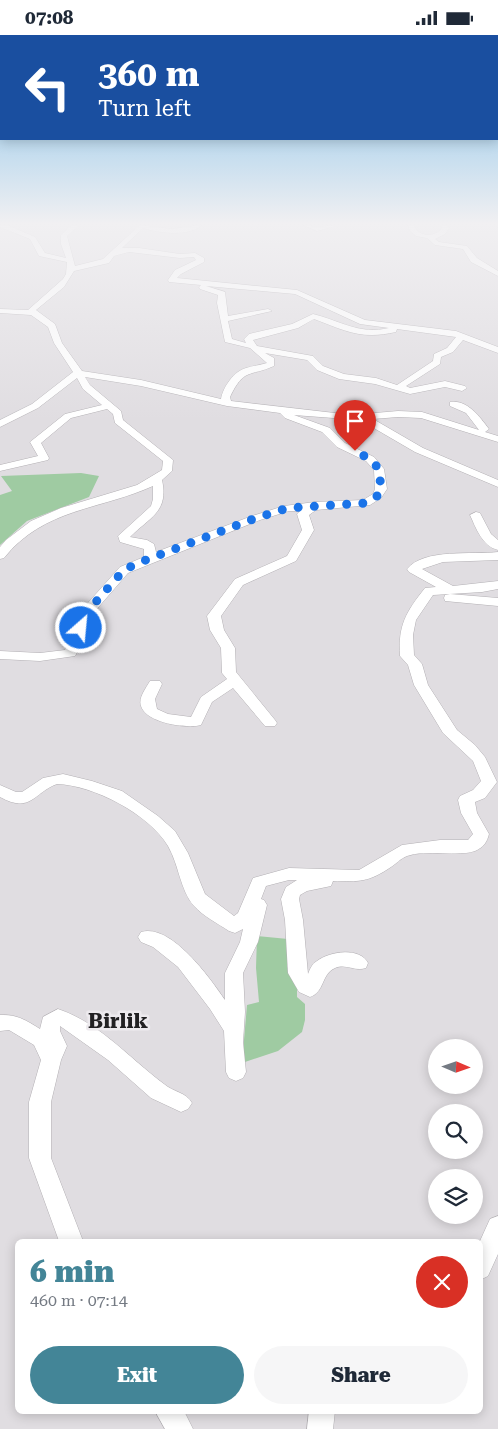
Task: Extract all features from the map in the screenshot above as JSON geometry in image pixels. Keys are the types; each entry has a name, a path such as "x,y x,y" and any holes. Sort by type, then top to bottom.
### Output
{"street":[{"path":"33,313 32,310 55,290"},
{"path":"209,290 222,294 221,303 228,340 238,344 310,358 320,368 342,377 376,381 410,391 445,384 462,387"},
{"path":"280,290 297,292 363,321 462,335 498,350"},
{"path":"0,311 33,313 52,326 58,343 86,387 118,413 118,421 168,460 167,471 157,480 145,486 41,520 7,544 0,555"},
{"path":"224,319 268,311"},
{"path":"227,403 225,397 238,376 246,371 264,368 271,364 271,361 258,353 248,339 252,336 296,326 313,316 360,333 374,335 393,330 393,325"},
{"path":"401,389 401,385 437,362 437,356 450,350 462,335"},
{"path":"0,424 35,406 78,373 141,383 227,403 283,411 362,417 398,414 422,415 481,431 498,439"},
{"path":"453,404 468,411 481,431"},
{"path":"0,468 44,458 35,441 68,416 108,406"},
{"path":"0,655 40,657 70,653 78,639 83,617 94,603 124,570 150,559 256,518 288,508 366,503 377,496 381,489 379,469 370,459 340,445 326,430 288,416 283,411"},
{"path":"362,417 419,450 498,484"},
{"path":"481,431 491,427 498,427"},
{"path":"150,559 150,547 143,543 124,539 124,536 159,504 161,492 157,480"},
{"path":"270,723 229,673 228,648 218,630 214,616 239,582 292,558 308,530 303,514 315,505"},
{"path":"476,515 486,536 498,546"},
{"path":"449,589 413,569 418,565 450,557 498,556"},
{"path":"359,963 355,959 330,961 321,968 316,977 315,985 310,989 306,987 298,973 294,919 290,899 292,891 303,885 336,882 360,876 384,864 402,851 440,846 472,847 479,841 481,834 469,813 466,800 479,794 489,781 484,768 470,748 451,733 421,685 415,664 407,656 406,645 410,619 416,606 430,591 498,585"},
{"path":"426,595 498,602"},
{"path":"155,684 148,699 150,707 155,714 164,719 196,722 206,700 235,681"},
{"path":"0,790 11,798 26,798 42,786 56,779 87,785 114,794 157,824 173,841 179,851 199,901 235,926 245,917 260,882 289,874 360,876"},
{"path":"236,1072 233,1042 234,973 249,942 260,898 272,880"},
{"path":"147,937 156,939 172,950 204,985 234,1029"},
{"path":"70,1239 40,1158 40,1102 57,1046 50,1031 50,1023 58,1017 69,1021 115,1054 158,1092 181,1103"},
{"path":"0,1023 12,1022 40,1039 52,1059"},
{"path":"483,1261 498,1227"},
{"path":"170,1414 180,1429"},
{"path":"320,1429 322,1414"}],"green space":[{"path":"81,473 99,476 89,497 27,521 0,545 0,495 12,491 1,476"},
{"path":"257,936 288,939 287,966 297,982 297,997 305,1004 305,1020 302,1032 278,1051 242,1063 247,1005 259,1002 256,968"}],"district":[{"name":"Birlik","path":"118,1021"}],"route":[{"path":"81,628 83,617 100,597 124,570 138,563 221,533 256,518 288,508 366,503 377,496 381,489 379,469 370,459 355,451"}]}
